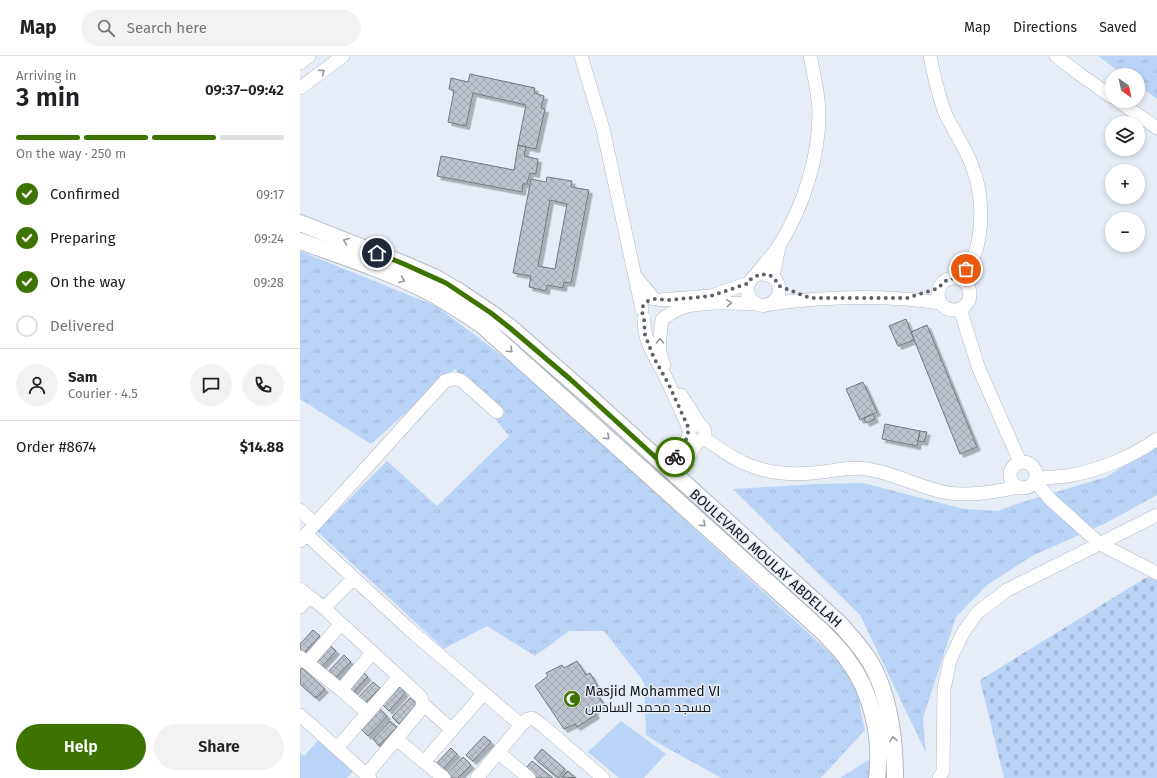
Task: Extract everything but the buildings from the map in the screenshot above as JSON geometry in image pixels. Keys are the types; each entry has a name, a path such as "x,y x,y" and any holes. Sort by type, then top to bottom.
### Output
{"main road":[{"name":"BOULEVARD MOULAY ABDELLAH","path":"300,223 434,277 460,292 510,328 587,394 840,624 868,658 878,678 884,696 894,743 895,778"},
{"name":"BOULEVARD MOULAY ABDELLAH","path":"300,241 426,290 482,325 823,632 847,658 858,675 867,695 878,738 877,778"}],"street":[{"path":"300,63 309,56"},
{"path":"300,88 343,56"},
{"path":"581,56 603,129 643,313 645,335 677,400 696,434 742,462 763,471 787,474 812,473 850,468 866,469 944,492 978,495 1027,480 1067,476 1094,469 1125,457 1146,447 1157,439"},
{"path":"756,304 749,298 747,288 780,245 797,211 809,176 817,142 819,113 810,56"},
{"path":"930,56 938,92 946,114 972,165 978,182 980,205 979,235 973,258 960,279"},
{"path":"1056,56 1105,92"},
{"path":"1128,108 1157,128"},
{"path":"771,304 778,296 776,282 780,245"},
{"path":"634,274 657,300 663,302 666,309 660,337 660,351 663,362 696,434"},
{"path":"810,298 776,282 765,274 711,296 657,300 645,303 643,313 648,322 654,323 680,308 695,305 738,303 766,306 810,298 907,298 941,303"},
{"path":"907,298 939,288 950,279 960,279 968,286 970,297 960,309 951,310 943,306 941,303 938,293 939,288"},
{"path":"960,309 981,375 1020,462"},
{"path":"497,412 462,381 457,379 445,381 303,538 354,578 409,629 520,725"},
{"path":"664,465 683,450 696,434"},
{"path":"676,476 696,434"},
{"path":"1027,480 1029,462 1020,462 1013,466 1011,469 1050,499 1100,544 1157,573"},
{"path":"300,510 315,524"},
{"path":"940,778 943,770 944,689 950,660 964,631 977,613 1007,590 1157,515"},
{"path":"324,608 354,578"},
{"path":"300,607 305,593 324,608 340,625 421,697 423,704 452,730"},
{"path":"340,625 303,660 367,712"},
{"path":"341,690 372,653"},
{"path":"336,748 398,677"},
{"path":"424,762 483,694"},
{"path":"300,715 363,775 419,712 423,704"},
{"path":"477,778 499,753 520,725 532,718 603,778"},
{"path":"396,739 444,778"},
{"path":"499,753 529,778"}],"green space":[{"path":"1098,56 1157,56 1157,99 1145,90 1145,68 1114,68"},
{"path":"300,251 436,306 520,369 840,662 855,682 865,730 821,778 721,778 646,735 644,682 604,631 569,631 535,656 487,626 444,649 317,531 387,461 437,506 509,436 455,369 371,444 300,399"},
{"path":"1157,445 1157,495 1108,522 1032,556 987,585 956,617 923,718 926,753 860,615 733,489 863,483 964,509 998,511 1016,504 1106,477"},
{"path":"1147,577 1157,581 1157,778 1004,778 980,680"},
{"path":"621,721 666,754 644,778 619,778 588,752"},
{"path":"321,737 355,769 347,778 300,778 300,753 304,756"},
{"path":"870,759 870,778 841,778 843,776"}],"way so far":[{"path":"675,457 683,450 689,434 689,429 682,410 654,358 645,335 642,308 648,301 654,299 668,300 711,296 749,283 751,279 760,274 770,275 779,286 810,298 907,298 939,288 950,279 960,279 966,269"}],"place":[{"name":"Masjid Mohammed VI مسجد محمد السادس","path":"572,699"}],"route":[{"path":"377,253 434,277 471,299 510,328 664,465 675,457"}]}
